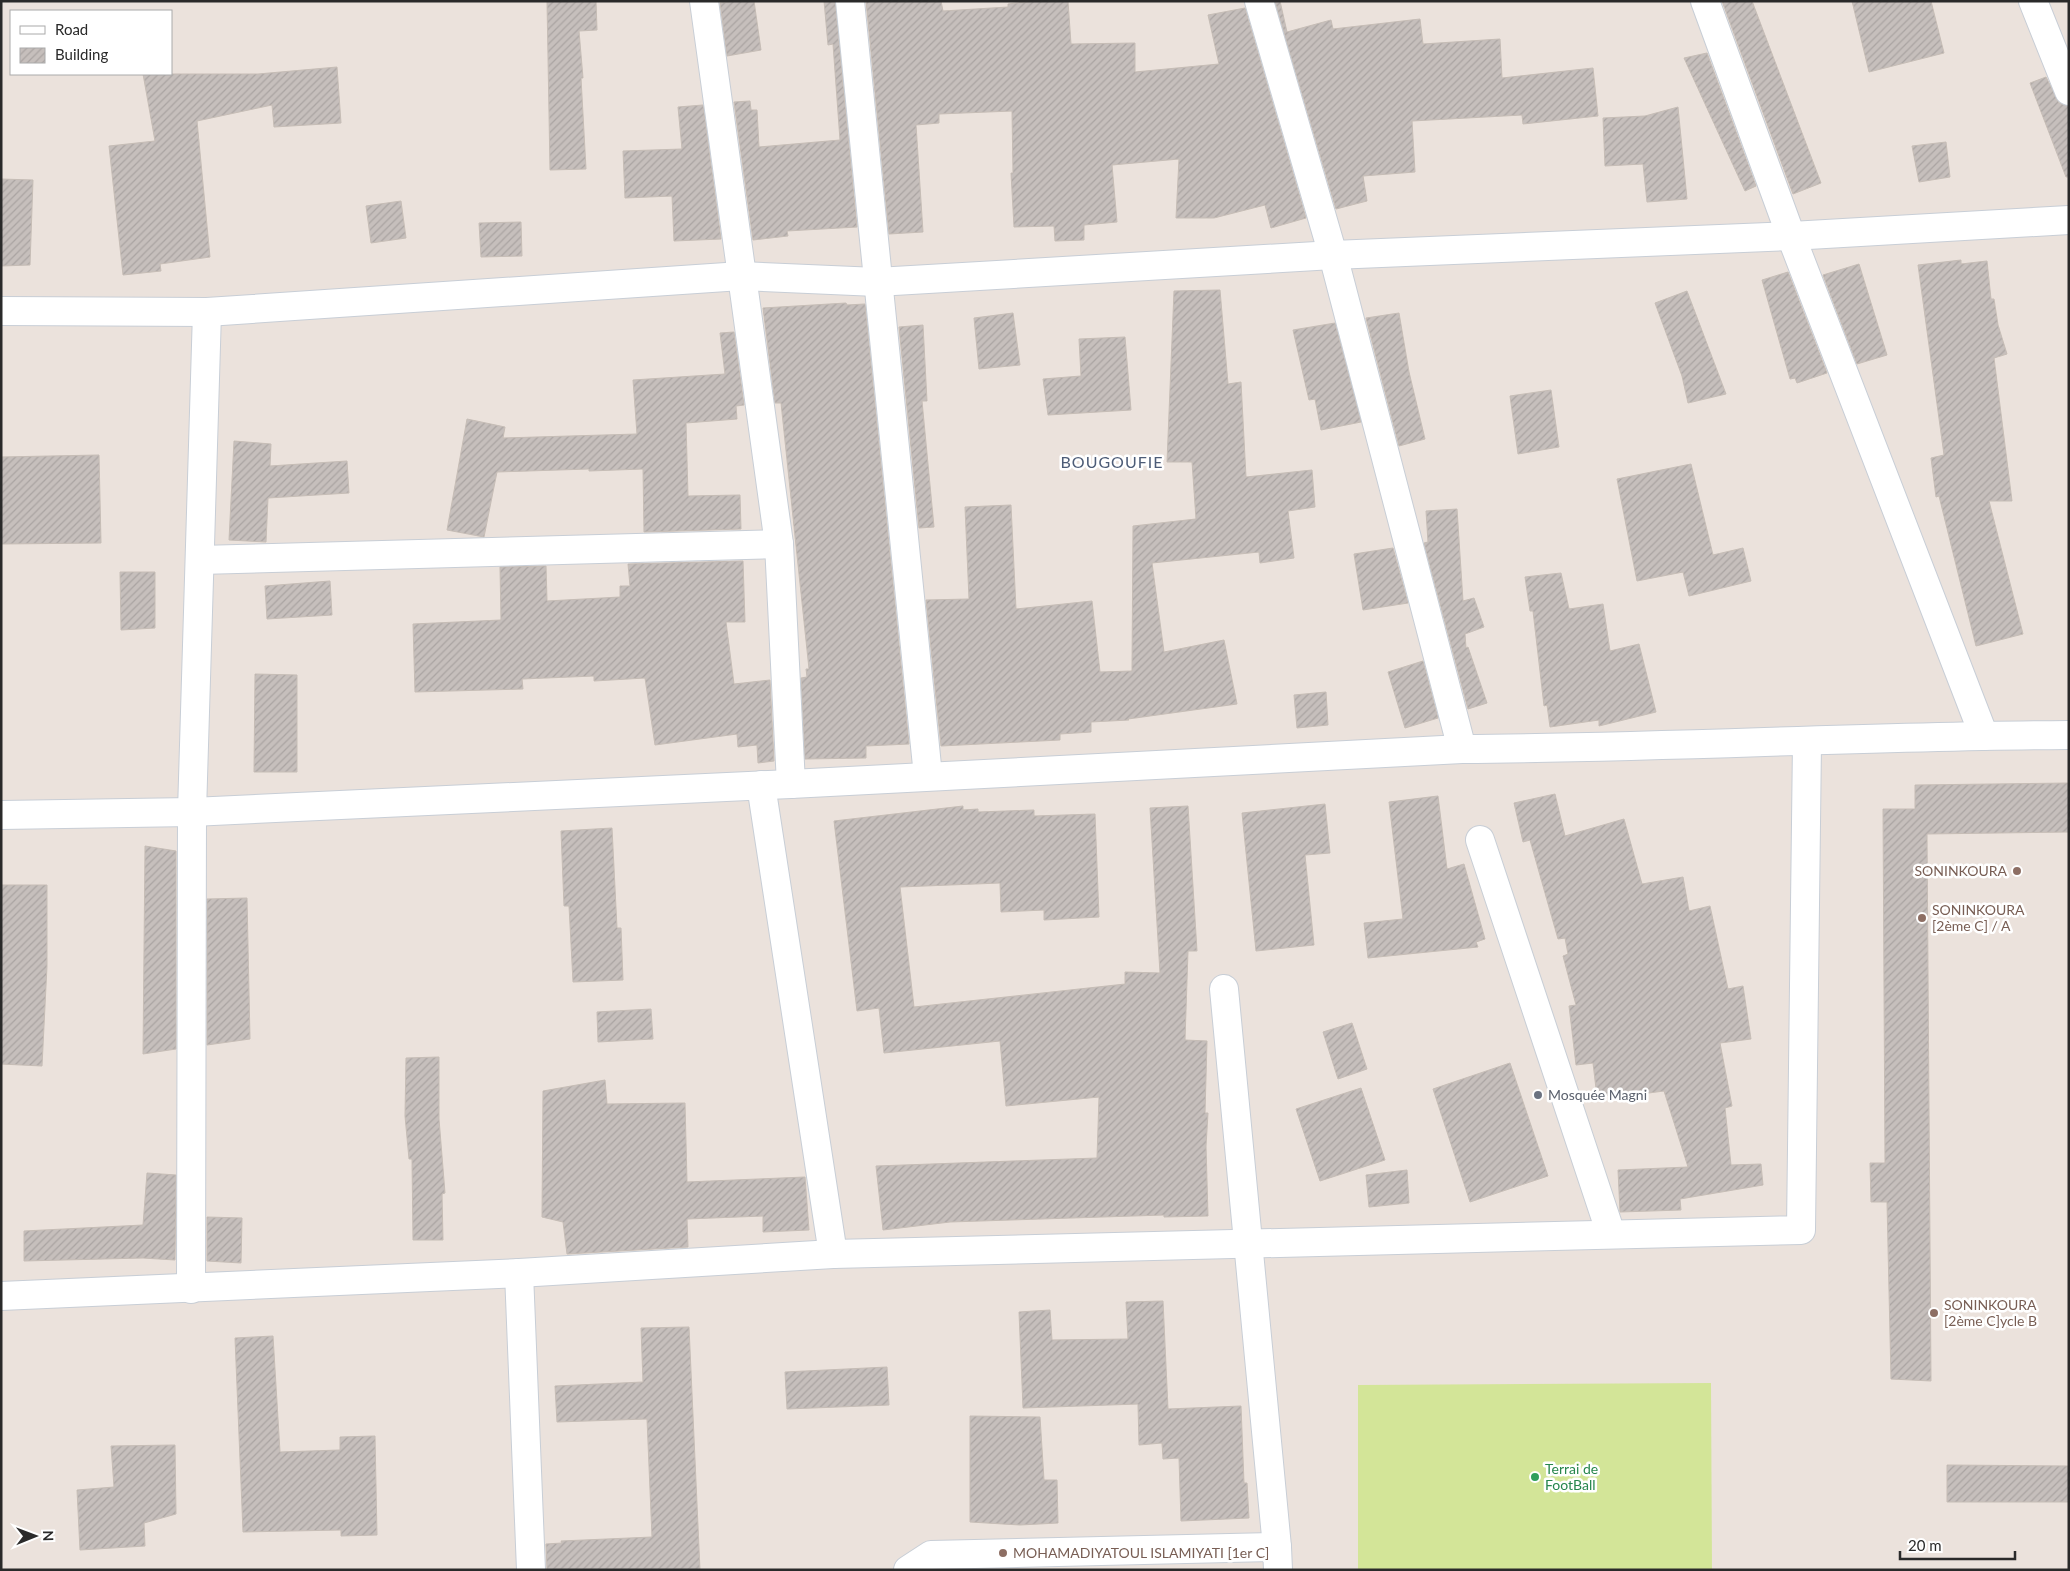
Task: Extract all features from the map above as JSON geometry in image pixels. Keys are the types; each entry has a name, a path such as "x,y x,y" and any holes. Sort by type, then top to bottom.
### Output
{"street":[{"path":"704,1 779,544 791,784"},
{"path":"850,1 928,776"},
{"path":"1259,1 1333,255 1462,749"},
{"path":"1705,1 1791,236 1984,736"},
{"path":"2033,1 2069,91"},
{"path":"1,311 207,312 741,276 877,282 1333,255 1791,236 2069,220"},
{"path":"191,1289 192,812 207,312"},
{"path":"200,560 779,544"},
{"path":"1,815 192,812 791,784 1462,749 2069,735"},
{"path":"1,1296 519,1273 832,1254 1801,1230 1807,742"},
{"path":"761,785 832,1254"},
{"path":"1480,840 1611,1234"},
{"path":"908,1570 931,1555 1277,1559 1224,989"},
{"path":"519,1273 531,1570"}],"green space":[{"name":"Terrai de FootBall","path":"1711,1383 1712,1570 1358,1570 1358,1385"}],"building":[{"path":"547,1 596,1 597,30 579,31 583,78 581,78 586,169 550,170"},
{"path":"754,1 761,50 727,56 720,3"},
{"path":"824,1 835,1 857,227 787,231 788,236 753,240 734,102 750,101 751,110 757,110 759,147 840,140 833,44 828,45"},
{"path":"866,1 941,1 943,11 1008,7 1008,4 1034,1 1068,1 1071,44 1135,43 1135,72 1219,64 1208,15 1245,8 1306,218 1271,228 1265,205 1214,218 1176,218 1179,159 1112,165 1117,222 1084,225 1084,240 1055,241 1054,226 1014,227 1011,173 1013,173 1012,111 939,114 939,123 916,125 923,232 889,234"},
{"path":"1280,1 1287,32 1331,20 1333,29 1420,19 1423,44 1500,39 1502,78 1593,68 1598,116 1523,124 1522,115 1412,121 1415,172 1363,176 1367,201 1336,209 1275,2"},
{"path":"1722,1 1752,1 1821,183 1793,194"},
{"path":"1852,1 1931,1 1944,53 1869,72"},
{"path":"1707,53 1756,186 1745,191 1684,58"},
{"path":"337,67 341,123 274,127 272,105 197,121 210,257 160,264 161,271 123,275 109,146 155,141 143,75 258,74"},
{"path":"2046,77 2059,103 2069,106 2069,177 2066,177 2030,83"},
{"path":"703,105 721,239 674,241 672,196 625,198 623,151 682,149 678,107"},
{"path":"1678,107 1687,199 1647,202 1643,164 1605,166 1603,118 1645,116"},
{"path":"1946,142 1950,177 1919,182 1912,146"},
{"path":"1,179 33,180 30,265 1,266"},
{"path":"401,201 406,238 371,243 366,206"},
{"path":"521,222 522,256 481,257 479,223"},
{"path":"1961,260 1961,264 1987,261 1991,299 1994,299 1998,325 2007,354 1994,358 2012,501 1989,501 2023,634 1976,646 1939,496 1936,497 1931,458 1944,455 1918,265"},
{"path":"1859,264 1887,355 1857,364 1823,275"},
{"path":"1788,272 1827,373 1797,383 1795,378 1790,379 1762,280"},
{"path":"1220,290 1228,384 1241,382 1246,477 1312,470 1315,507 1288,511 1294,558 1260,563 1259,552 1152,563 1164,652 1224,640 1237,704 1129,720 1091,722 1091,732 1060,734 1060,740 941,746 926,600 969,599 965,507 1011,505 1016,609 1092,601 1100,672 1132,671 1133,526 1196,519 1192,462 1167,462 1174,291"},
{"path":"1687,291 1726,394 1688,403 1682,376 1655,303"},
{"path":"846,303 847,305 865,304 909,744 866,746 866,758 805,759 801,678 807,677 806,669 809,669 781,403 775,403 763,308"},
{"path":"1013,313 1020,365 979,369 974,318"},
{"path":"1399,313 1409,372 1425,439 1399,446 1366,318"},
{"path":"1335,323 1361,422 1321,430 1315,399 1309,400 1293,330"},
{"path":"923,325 927,401 922,401 934,527 919,528 899,327"},
{"path":"734,332 744,405 736,406 737,419 686,423 688,496 740,495 741,529 644,532 643,469 589,471 589,469 497,472 484,537 447,530 467,419 505,427 503,438 637,434 633,380 725,374 720,333"},
{"path":"1125,337 1131,410 1048,415 1043,379 1081,376 1079,339"},
{"path":"1551,390 1559,447 1518,454 1510,396"},
{"path":"234,441 271,444 270,466 347,461 349,493 268,498 266,542 229,540"},
{"path":"99,455 101,543 1,544 1,457"},
{"path":"1691,464 1713,555 1743,548 1751,581 1689,596 1683,572 1637,581 1617,479"},
{"path":"1457,509 1463,601 1474,598 1484,627 1465,634 1466,648 1468,647 1487,703 1468,709 1424,543 1428,542 1426,511"},
{"path":"1393,548 1408,603 1363,610 1354,554"},
{"path":"743,561 745,622 726,622 734,684 770,680 774,761 758,763 757,745 738,747 737,734 655,745 645,678 594,681 594,676 522,679 523,689 415,692 413,624 501,620 500,567 546,566 547,601 620,597 620,586 630,586 628,564"},
{"path":"120,572 155,572 155,628 121,630"},
{"path":"1561,573 1569,609 1603,604 1610,651 1639,644 1656,712 1599,726 1599,720 1550,727 1547,705 1544,706 1533,611 1530,611 1525,577"},
{"path":"330,581 332,615 267,619 265,586"},
{"path":"1423,661 1438,718 1405,728 1388,672"},
{"path":"255,674 297,675 297,772 254,772"},
{"path":"1326,692 1328,725 1297,728 1294,695"},
{"path":"2069,783 2069,832 1927,834 1931,1381 1891,1379 1887,1202 1871,1202 1870,1163 1885,1163 1883,809 1915,809 1915,785"},
{"path":"1555,794 1565,836 1624,819 1642,884 1683,877 1689,911 1710,906 1728,989 1743,986 1751,1039 1720,1043 1732,1106 1725,1108 1731,1165 1761,1164 1763,1185 1680,1199 1681,1210 1620,1212 1618,1170 1688,1167 1664,1091 1641,1094 1640,1091 1597,1097 1593,1063 1576,1065 1569,1006 1576,1005 1563,956 1568,954 1565,938 1558,939 1530,840 1523,842 1514,803"},
{"path":"1438,796 1447,869 1464,864 1485,939 1476,942 1478,947 1368,958 1364,923 1403,919 1389,802"},
{"path":"1325,804 1330,853 1305,855 1314,945 1256,951 1242,813"},
{"path":"963,806 963,810 978,809 978,812 1034,810 1034,816 1095,814 1099,917 1044,920 1044,910 1001,912 1000,883 900,887 914,1007 1125,984 1125,972 1160,973 1150,808 1188,806 1197,951 1188,951 1185,1040 1207,1041 1205,1113 1208,1113 1206,1146 1208,1216 1164,1217 1164,1215 950,1222 883,1230 876,1166 1097,1158 1099,1097 1006,1106 1000,1041 884,1053 879,1008 857,1011 834,821"},
{"path":"612,828 617,928 621,928 623,980 573,982 569,906 564,906 561,831"},
{"path":"145,846 176,851 176,1049 143,1054"},
{"path":"1,885 47,885 47,966 42,1066 1,1064"},
{"path":"247,898 250,1039 207,1045 207,899"},
{"path":"651,1009 653,1039 598,1042 597,1012"},
{"path":"1352,1023 1367,1069 1338,1079 1323,1032"},
{"path":"439,1057 439,1119 445,1193 442,1194 443,1240 413,1240 412,1159 409,1159 405,1116 406,1058"},
{"path":"1510,1063 1548,1176 1470,1202 1433,1089"},
{"path":"605,1080 607,1104 685,1103 687,1182 805,1177 809,1230 763,1232 763,1216 687,1219 688,1247 567,1254 563,1222 542,1217 543,1091"},
{"path":"1361,1088 1385,1160 1320,1181 1296,1109"},
{"path":"1407,1170 1409,1203 1369,1207 1366,1175"},
{"path":"147,1173 176,1175 175,1260 143,1258 24,1261 24,1231 143,1225"},
{"path":"207,1217 242,1218 241,1263 207,1261"},
{"path":"1163,1301 1168,1409 1241,1406 1244,1483 1247,1483 1249,1518 1181,1521 1179,1458 1163,1459 1162,1443 1139,1445 1138,1404 1023,1408 1019,1312 1050,1310 1052,1340 1128,1339 1126,1302"},
{"path":"689,1327 700,1570 547,1570 546,1544 562,1543 561,1541 652,1537 647,1419 557,1422 555,1386 643,1382 641,1328"},
{"path":"273,1336 280,1452 340,1450 340,1437 375,1436 377,1535 341,1536 341,1530 243,1532 235,1338"},
{"path":"887,1367 889,1405 787,1409 785,1372"},
{"path":"970,1416 1040,1417 1044,1480 1057,1480 1058,1523 1020,1525 970,1522"},
{"path":"175,1445 176,1514 144,1523 145,1546 80,1550 77,1490 114,1487 111,1446"},
{"path":"1947,1465 2069,1466 2069,1502 1947,1502"}],"place":[{"name":"SONINKOURA","path":"2017,871"},
{"name":"SONINKOURA [2ème C] / A","path":"1922,918"},
{"name":"Mosquée Magni","path":"1538,1095"},
{"name":"SONINKOURA [2ème C]ycle B","path":"1934,1313"},
{"name":"Terrai de FootBall","path":"1535,1477"},
{"name":"MOHAMADIYATOUL ISLAMIYATI [1er C]","path":"1003,1553"}],"district":[{"name":"BOUGOUFIE","path":"1112,462"}]}
